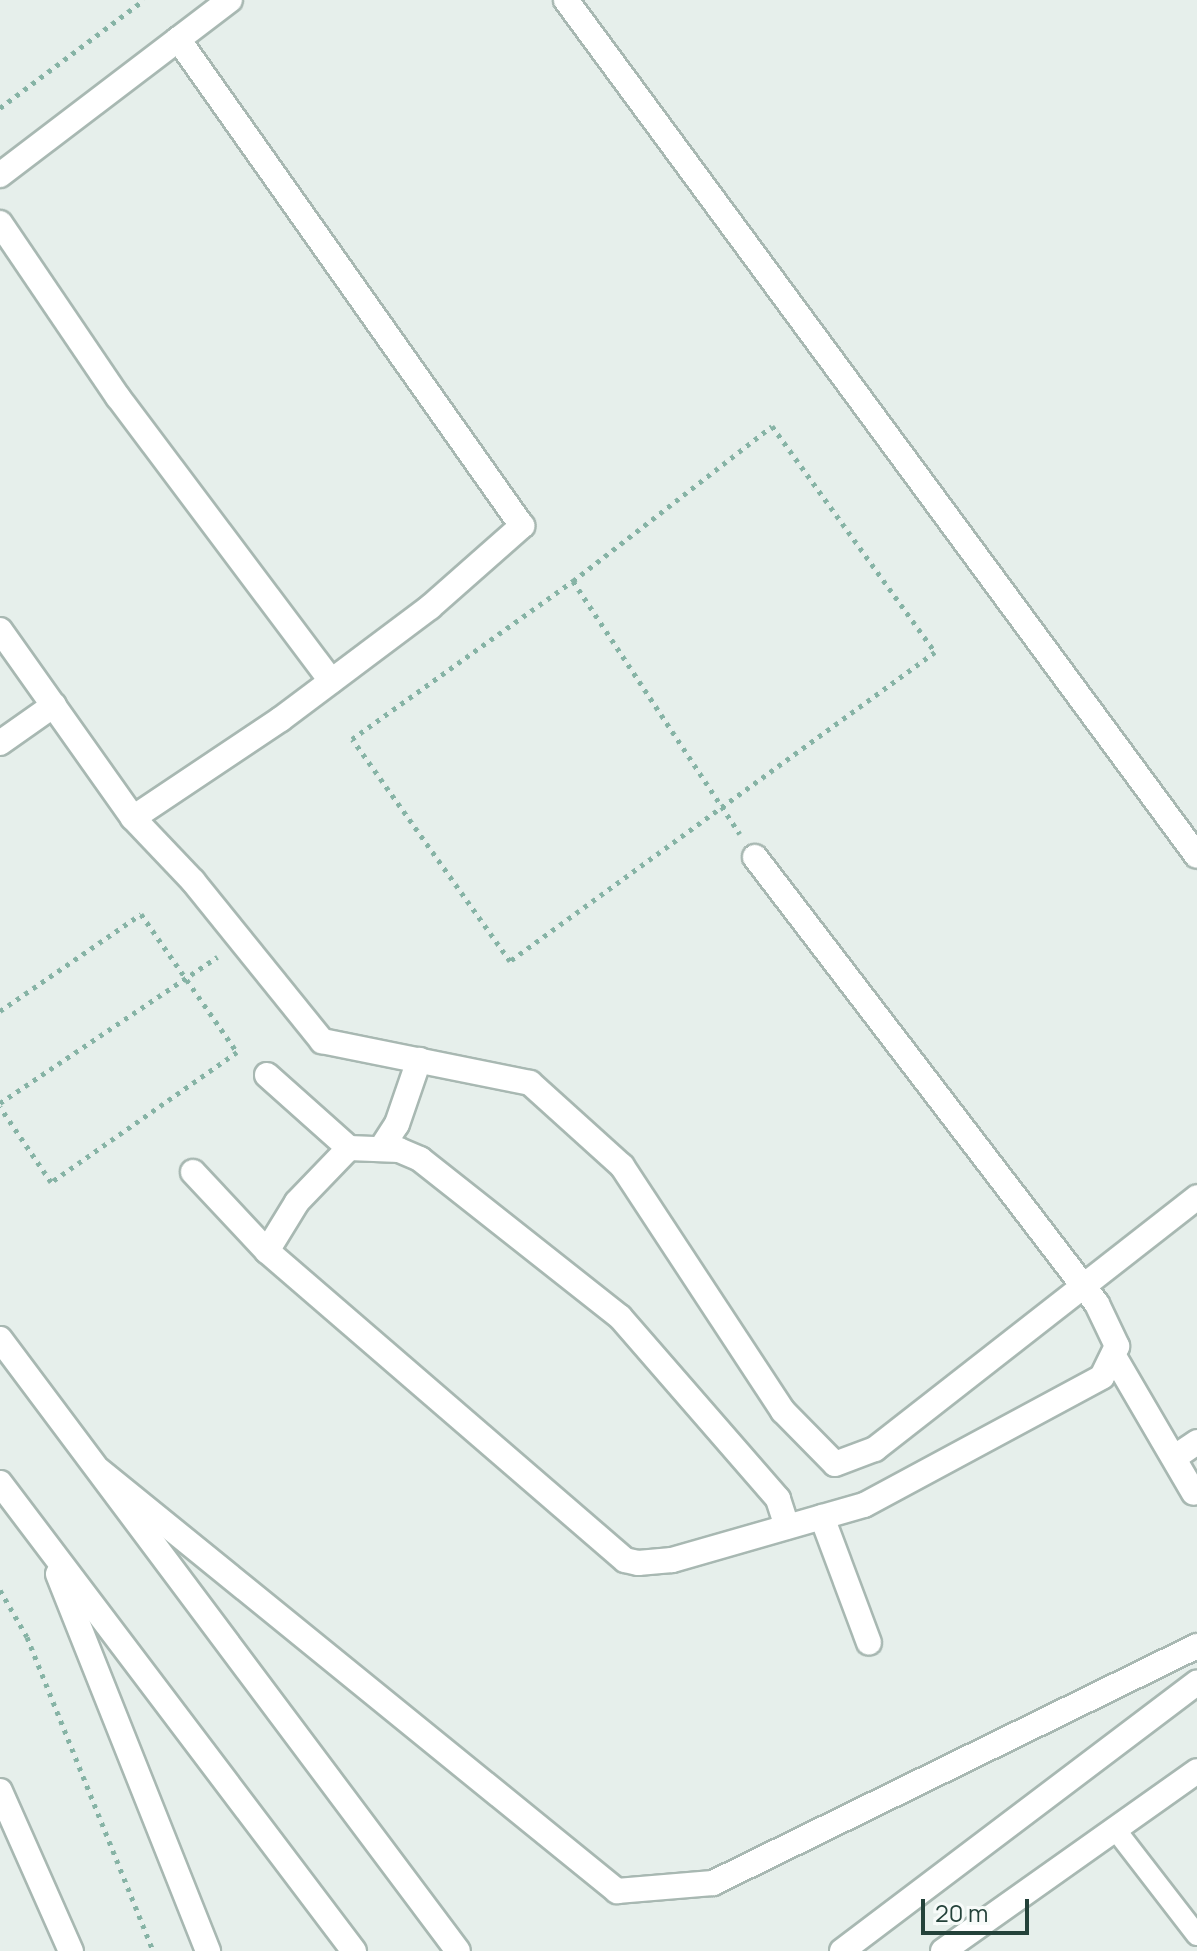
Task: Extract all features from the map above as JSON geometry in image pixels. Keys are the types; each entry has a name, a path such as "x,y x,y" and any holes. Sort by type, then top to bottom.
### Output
{"street":[{"path":"0,175 230,0"},
{"path":"566,0 1197,856"},
{"path":"133,818 331,681 430,607 522,526 178,39"},
{"path":"0,223 118,397 331,681"},
{"path":"0,630 133,818 193,881 322,1041 530,1083 622,1166 783,1411 835,1464 875,1449 1197,1197"},
{"path":"0,743 54,705"},
{"path":"755,857 880,1027 1084,1286 1115,1333 1115,1358 1194,1493"},
{"path":"382,1147 397,1124 419,1060"},
{"path":"267,1075 349,1148 382,1147 420,1159 620,1317 778,1499 787,1527"},
{"path":"267,1251 297,1202 349,1148"},
{"path":"193,1172 267,1251 625,1560 672,1560 864,1505 1102,1377 1115,1358"},
{"path":"0,1339 458,1951"},
{"path":"1175,1457 1197,1442"},
{"path":"99,1470 617,1891 713,1883 1197,1646"},
{"path":"0,1483 354,1951"},
{"path":"822,1517 869,1643"},
{"path":"45,1543 208,1951"},
{"path":"842,1951 1197,1683"},
{"path":"943,1951 1197,1771"},
{"path":"0,1791 71,1951"}],"lane":[{"path":"1115,1829 1197,1933"}],"path":[{"path":"0,108 144,0"},
{"path":"772,426 935,652 724,809 510,961 352,739 573,581 772,426"},
{"path":"573,581 724,809"},
{"path":"0,1011 141,914 189,980 237,1052 51,1182 0,1105 189,980"},
{"path":"0,1590 27,1637 153,1951"}]}
